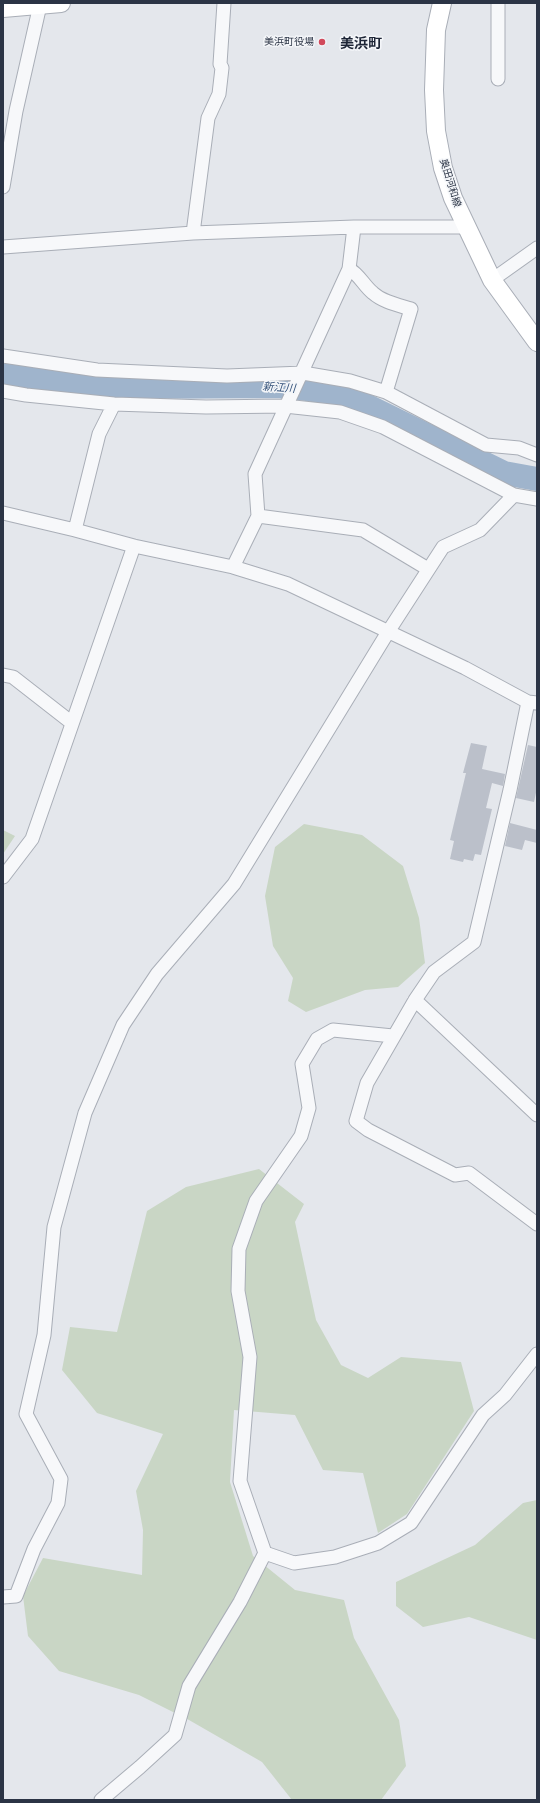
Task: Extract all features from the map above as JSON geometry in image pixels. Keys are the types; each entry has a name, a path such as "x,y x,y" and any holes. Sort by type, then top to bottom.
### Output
{"main road":[{"path":"3,8 61,3"},
{"name":"奥田河和線","path":"442,3 436,30 434,90 436,131 443,168 465,227 492,280 537,342"}],"street":[{"path":"193,233 208,118 216,103 221,81 222,68 220,64 224,3"},
{"path":"498,3 498,79"},
{"path":"3,187 9,111 40,5"},
{"path":"233,567 258,516 255,474 286,402 303,373 349,269 354,227"},
{"path":"3,246 193,233 354,227 465,227"},
{"path":"492,280 537,248"},
{"path":"349,269 354,272 373,294 383,300 411,308 386,392"},
{"path":"3,356 97,370 227,376 303,373 350,381 386,392 486,445 519,448 537,455"},
{"path":"3,391 26,395 114,404 206,407 286,402 340,412 382,428 514,495 537,499"},
{"path":"75,530 98,434 114,404"},
{"path":"3,1597 16,1596 34,1549 58,1503 61,1479 26,1414 44,1335 54,1227 85,1113 123,1025 156,974 234,884 388,632 443,547 480,530 514,495"},
{"path":"3,513 134,546 233,567 288,584 465,668 533,703 510,790 474,942 434,972 415,1000 367,1083 356,1121 368,1130 455,1175 469,1173 537,1224"},
{"path":"258,516 364,530 428,569"},
{"path":"3,877 32,839 134,546"},
{"path":"3,675 14,677 72,723"},
{"path":"415,1000 537,1115"},
{"path":"100,1800 140,1767 175,1735 189,1686 240,1602 265,1553 240,1481 250,1357 238,1290 239,1249 256,1201 301,1136 308,1108 302,1064 317,1039 333,1030 393,1036"},
{"path":"265,1553 294,1563 335,1557 378,1543 412,1523 483,1415 505,1395 537,1354"}],"green space":[{"path":"304,824 362,835 403,866 419,918 425,963 398,987 365,990 306,1012 288,1001 293,978 273,946 265,896 275,847"},
{"path":"3,830 15,836 3,854"},
{"path":"259,1169 304,1204 295,1222 316,1320 341,1365 368,1378 401,1357 461,1362 474,1411 407,1514 378,1533 363,1473 323,1470 295,1415 234,1410 230,1482 253,1556 295,1590 344,1600 354,1638 399,1720 406,1766 381,1800 292,1800 262,1762 189,1720 139,1695 59,1671 28,1636 23,1596 43,1558 142,1575 143,1530 136,1491 163,1434 97,1413 62,1370 70,1327 117,1332 147,1211 186,1187"},
{"path":"537,1500 537,1640 469,1617 423,1627 396,1606 396,1582 475,1545 523,1503"}],"building":[{"path":"471,743 487,746 482,769 505,774 503,786 492,783 486,808 492,809 481,855 475,854 473,861 464,859 463,862 450,859 454,841 450,840 466,773 463,773"},
{"path":"528,745 537,747 537,788 534,802 516,798"},
{"path":"510,823 537,830 537,843 525,840 522,850 505,846"}],"waterway":[{"name":"新江川","path":"3,373 39,379 119,387 278,386 307,389 349,397 504,473 537,479"}],"place":[{"name":"美浜町役場","path":"322,42"}],"district":[{"name":"美浜町","path":"361,44"}]}
